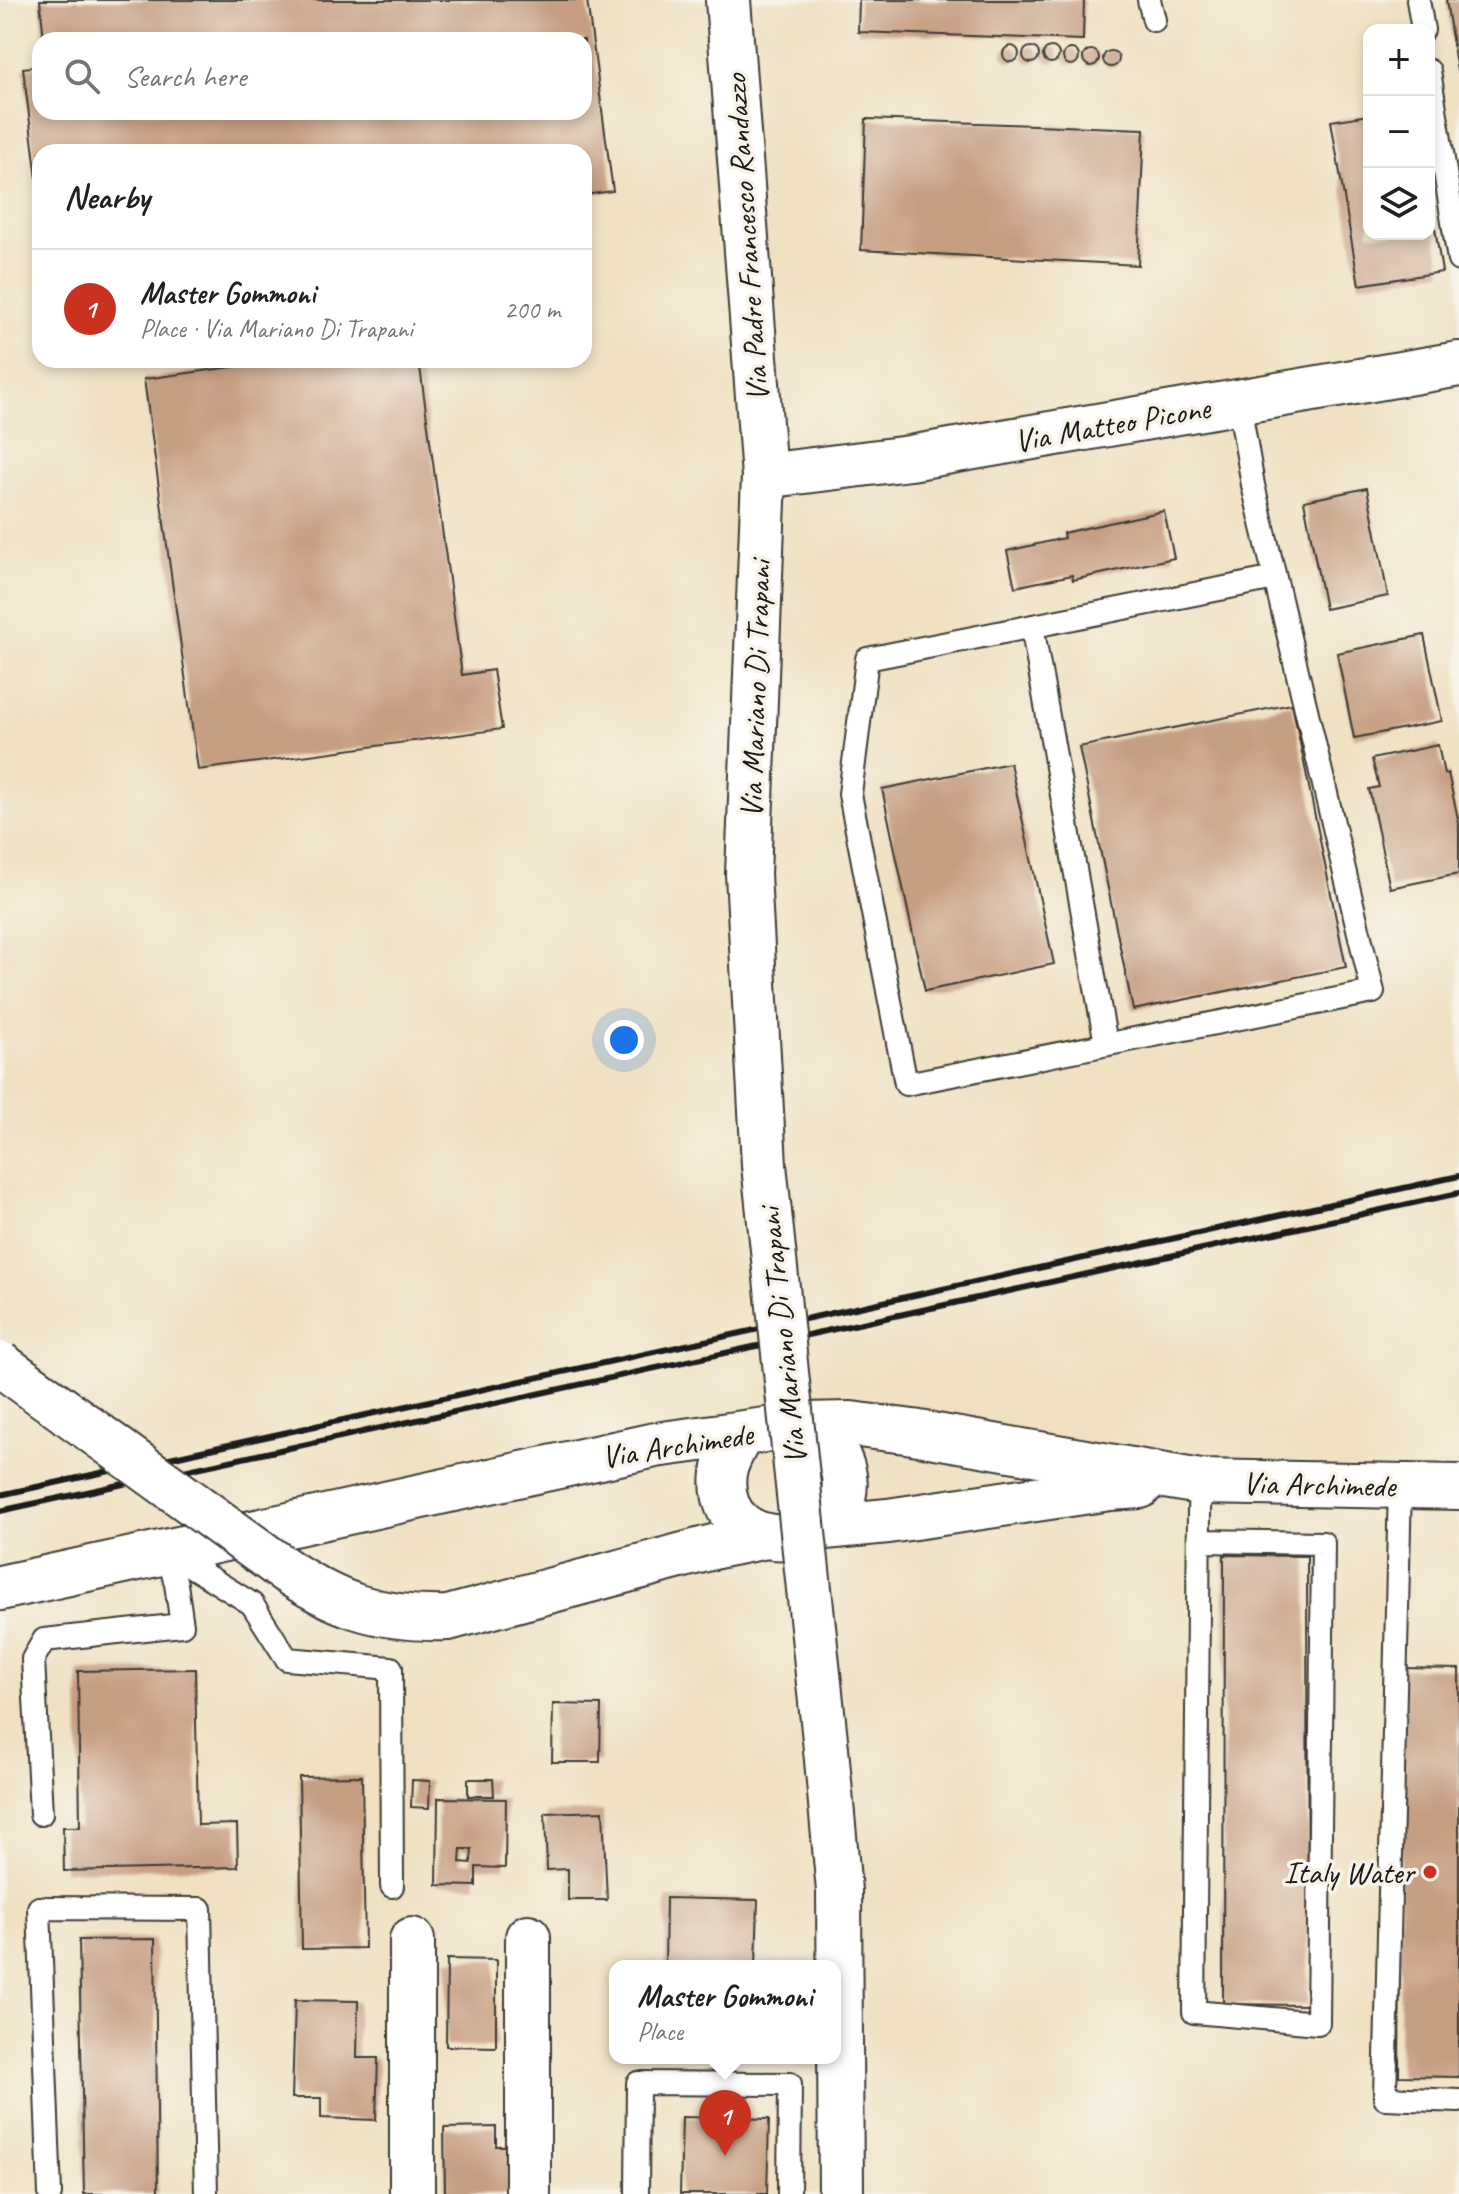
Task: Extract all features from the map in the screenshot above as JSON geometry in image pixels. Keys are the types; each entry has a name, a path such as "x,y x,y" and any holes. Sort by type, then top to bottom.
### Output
{"street":[{"name":"Via Padre Francesco Randazzo","path":"728,0 764,476"},
{"name":"Via Matteo Picone","path":"764,476 910,458 1459,364"},
{"name":"Via Mariano Di Trapani","path":"764,476 748,874 764,1165 826,1749 839,1891 839,1960"},
{"path":"0,1364 309,1586 374,1613 410,1619 448,1618 734,1523 793,1536 825,1527 888,1521 1110,1488 1200,1482"},
{"name":"Via Archimede","path":"0,1588 674,1443 817,1425 851,1424 913,1432 1200,1482 1459,1487"},
{"path":"817,1425 834,1449 843,1469 844,1490 838,1510 825,1527"},
{"path":"734,1523 724,1473 741,1434"},
{"path":"674,1443 704,1467 734,1523"},
{"path":"528,1937 528,2194"},
{"path":"412,1940 412,2194"},
{"name":"Via Mariano Di Trapani","path":"840,2064 841,2194"}],"lane":[{"path":"1418,0 1422,24"},
{"path":"1433,96 1459,260"},
{"path":"1239,403 1253,485 1373,992 906,1084 850,794 867,659 1275,578"},
{"path":"1032,626 1106,1044"},
{"path":"1199,1541 1323,1543 1318,2023 1194,2012 1199,1541 1200,1482"},
{"path":"1400,1486 1385,2098 1459,2101"},
{"path":"41,1814 33,1659 44,1640 182,1625 167,1552"},
{"path":"167,1552 252,1604 287,1659 391,1668 392,1886"},
{"path":"50,2194 39,1908 200,1909 206,2194"},
{"path":"637,2194 638,2083 790,2084 789,2194"}],"building":[{"path":"40,0 587,0 591,32 43,32"},
{"path":"859,0 1084,0 1083,40 858,32"},
{"path":"1446,0 1459,0 1459,71 1457,71"},
{"path":"592,37 613,191 592,194 592,144 33,144 23,68 32,67 32,120 592,120"},
{"path":"1008,46 1014,46 1019,54 1017,60 1008,62 1003,57 1003,51"},
{"path":"1028,47 1034,47 1039,55 1037,61 1028,63 1023,58 1023,52"},
{"path":"1048,47 1054,47 1059,55 1057,61 1048,63 1043,58 1043,52"},
{"path":"1068,49 1074,49 1079,57 1077,63 1068,65 1063,60 1063,54"},
{"path":"1088,50 1094,50 1099,58 1097,64 1088,66 1083,61 1083,55"},
{"path":"1108,51 1114,51 1119,59 1117,65 1108,67 1103,62 1103,56"},
{"path":"1363,116 1363,240 1435,240 1435,228 1442,272 1359,285 1331,121"},
{"path":"866,119 1144,129 1138,265 861,250"},
{"path":"225,368 420,368 462,675 493,670 502,729 198,770 144,379"},
{"path":"1367,488 1388,596 1325,609 1304,501"},
{"path":"1164,511 1174,558 1073,580 1072,575 1015,587 1007,551 1064,538 1063,533"},
{"path":"1424,635 1442,721 1354,738 1337,653"},
{"path":"1292,704 1346,967 1133,1010 1079,747"},
{"path":"1438,745 1459,823 1459,874 1390,888 1369,789 1379,787 1372,759"},
{"path":"1010,763 1054,964 925,991 882,789"},
{"path":"1224,1555 1307,1556 1308,2005 1223,2004"},
{"name":"Italy Water","path":"1402,1668 1459,1669 1459,2077 1399,2076"},
{"path":"195,1669 198,1825 237,1824 238,1867 64,1871 63,1827 80,1827 78,1671"},
{"path":"553,1704 601,1705 600,1762 552,1762"},
{"path":"362,1776 365,1948 302,1949 299,1777"},
{"path":"468,1779 493,1779 494,1796 468,1796"},
{"path":"412,1780 430,1781 429,1808 411,1807"},
{"path":"438,1798 506,1799 505,1868 476,1867 476,1886 437,1885","holes":["461,1849 472,1849 471,1863 460,1862"]},
{"path":"603,1811 607,1900 568,1900 568,1869 547,1870 545,1813"},
{"path":"666,1898 758,1900 756,1960 665,1960"},
{"path":"155,1939 158,2194 84,2194 79,1940"},
{"path":"447,1959 496,1960 496,2047 446,2046"},
{"path":"295,2000 358,2001 357,2058 378,2058 376,2120 321,2118 321,2098 292,2098"},
{"path":"682,2117 769,2119 767,2194 680,2194"},
{"path":"496,2127 496,2146 513,2146 514,2194 445,2194 444,2128"}],"railway":[{"path":"0,1495 1459,1176"},
{"path":"0,1511 1459,1193"}],"place":[{"name":"Italy Water","path":"1430,1872"},
{"name":"Master Gommoni","path":"725,2156"}]}
